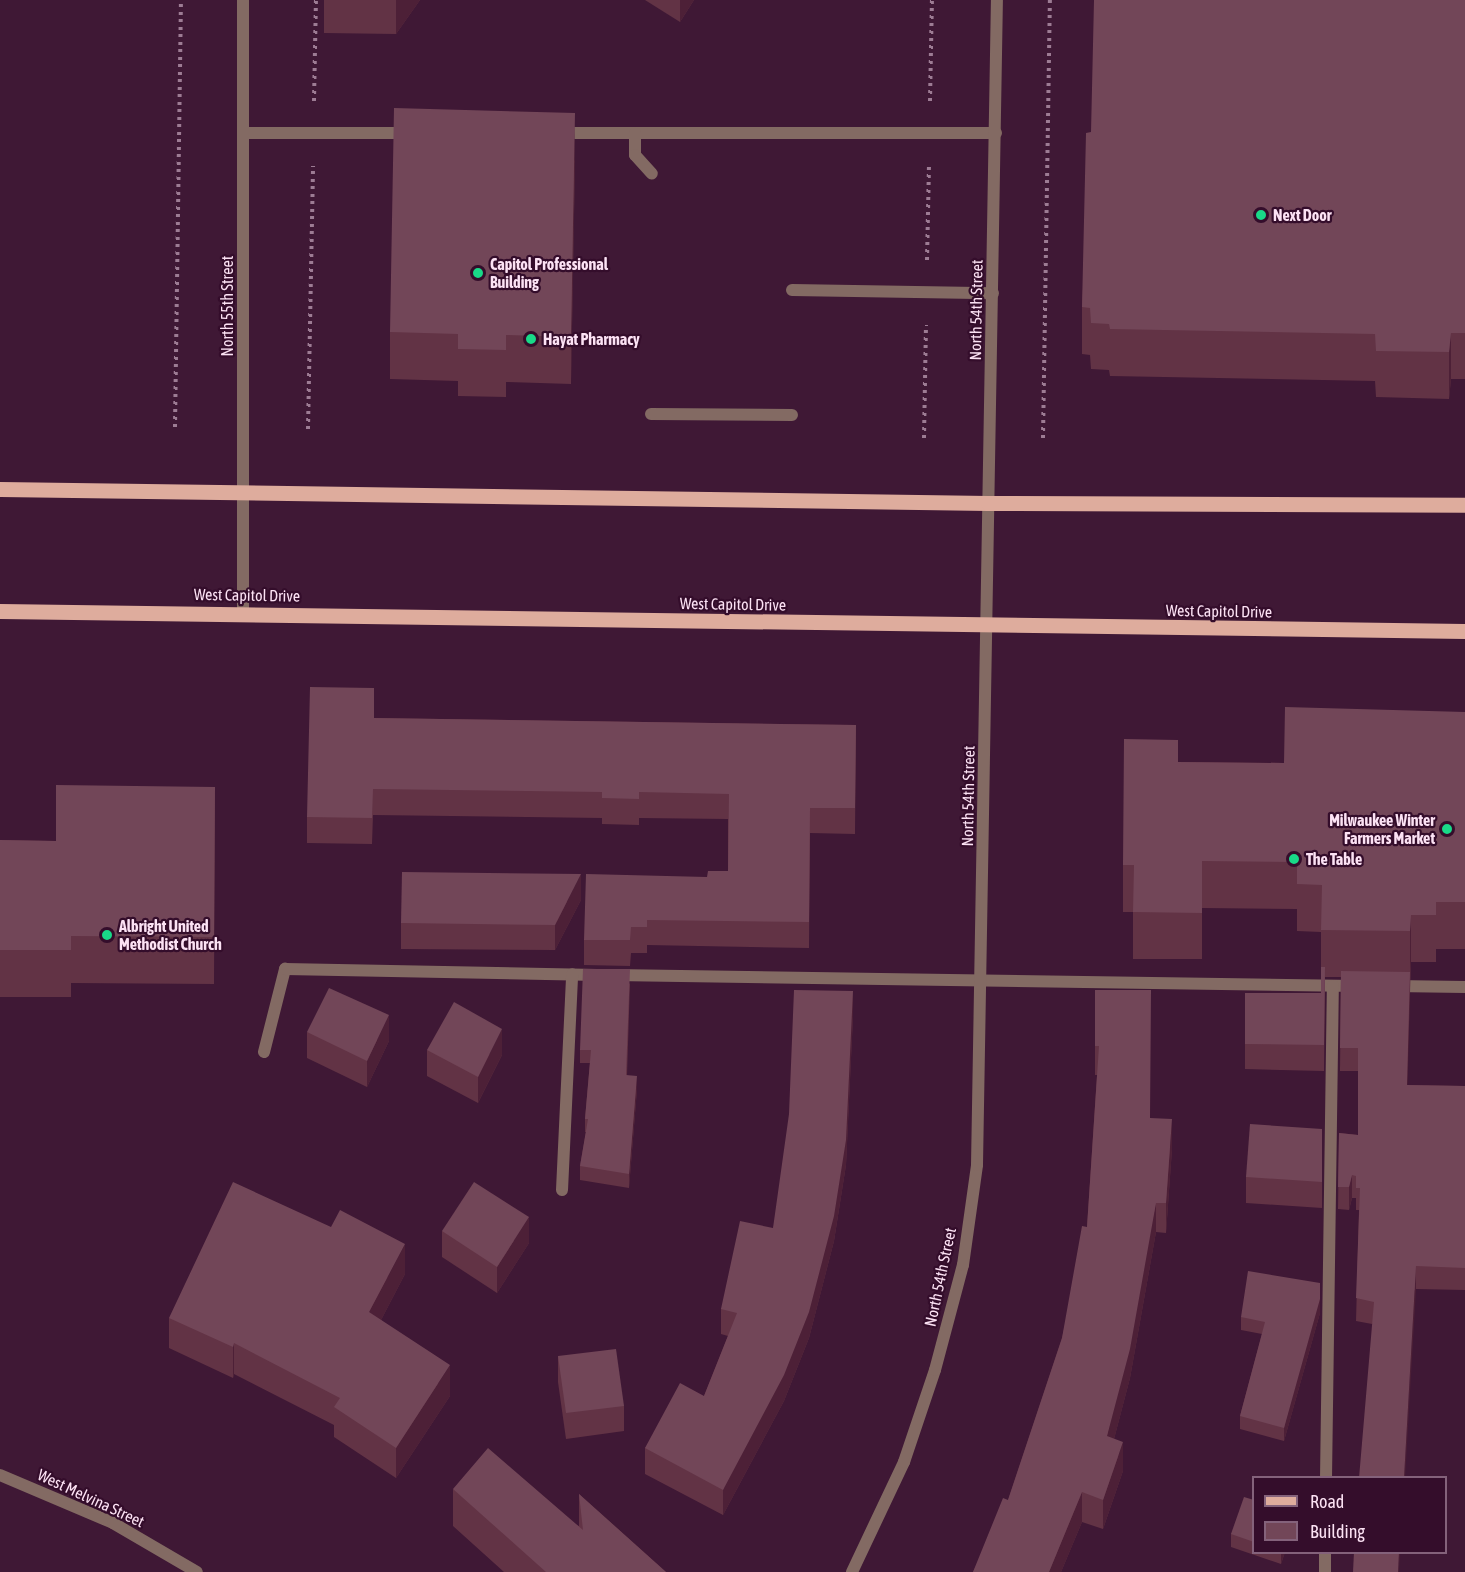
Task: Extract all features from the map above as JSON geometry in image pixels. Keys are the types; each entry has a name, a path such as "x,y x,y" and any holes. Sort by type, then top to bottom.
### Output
{"main road":[{"path":"0,489 243,490 988,503 1465,505"},
{"name":"West Capitol Drive","path":"0,611 243,612 988,626 1465,631"}],"street":[{"name":"North 55th Street","path":"243,0 243,612"},
{"name":"North 54th Street","path":"852,1572 904,1462 935,1370 963,1265 977,1165 982,981 997,0"},
{"path":"243,133 421,133"},
{"path":"552,133 996,133"},
{"path":"635,133 635,155 652,174"},
{"path":"792,290 993,293"},
{"path":"651,414 792,415"},
{"path":"264,1052 285,969 1465,987"},
{"path":"562,1190 572,974"},
{"path":"1326,1476 1333,986"},
{"name":"West Melvina Street","path":"0,1475 112,1523 197,1572"},
{"path":"1325,1554 1325,1572"}],"path":[{"path":"175,427 181,0"},
{"path":"308,429 316,0"},
{"path":"924,438 932,0"},
{"path":"1043,438 1050,0"}],"building":[{"name":"Next Door","path":"1094,0 1465,0 1465,333 1451,333 1449,352 1376,351 1375,334 1110,329 1109,324 1091,323 1090,308 1082,307 1086,133 1091,132"},
{"name":"Capitol Professional Building","path":"394,108 575,113 571,337 506,335 506,350 458,349 458,334 390,332"},
{"path":"310,687 374,688 374,718 856,725 855,808 810,808 809,922 647,920 647,927 631,927 630,940 584,940 586,874 707,877 708,871 728,871 729,794 639,792 639,799 602,798 602,792 373,789 372,818 307,817"},
{"name":"The Table","path":"1285,707 1465,712 1465,902 1436,902 1436,915 1411,915 1410,931 1321,930 1322,885 1297,884 1297,862 1202,861 1202,913 1133,912 1134,865 1123,865 1124,739 1178,740 1178,762 1284,763"},
{"name":"Albright United Methodist Church","path":"56,785 215,787 214,937 71,936 71,950 0,950 0,840 56,841"},
{"path":"402,872 581,874 555,925 401,923"},
{"path":"1321,967 1325,967 1324,1045 1245,1044 1245,993 1321,993"},
{"path":"583,969 630,969 626,1075 637,1076 629,1174 580,1166 588,1119 585,1119 591,1050 580,1050"},
{"path":"1341,971 1410,972 1407,1085 1465,1086 1465,1268 1416,1266 1404,1476 1359,1476 1374,1302 1356,1298 1360,1188 1356,1188 1356,1176 1352,1175 1349,1187 1338,1187 1339,1133 1358,1135 1358,1048 1340,1048"},
{"path":"329,988 389,1015 367,1061 307,1032"},
{"path":"794,990 853,991 846,1140 834,1216 809,1312 784,1375 723,1490 645,1448 680,1383 704,1396 737,1313 721,1309 740,1221 773,1228 789,1114"},
{"path":"1095,990 1151,990 1150,1118 1172,1119 1166,1203 1156,1203 1130,1349 1107,1436 1123,1442 1103,1500 1082,1492 1049,1572 973,1572 1003,1498 1008,1500 1062,1338 1082,1226 1087,1227 1099,1046 1095,1046"},
{"path":"454,1002 502,1029 478,1077 427,1050"},
{"path":"1250,1124 1322,1129 1322,1182 1246,1177"},
{"path":"233,1182 331,1227 340,1210 405,1244 369,1312 450,1365 396,1448 334,1407 340,1398 234,1343 233,1347 169,1318"},
{"path":"474,1182 529,1217 497,1267 442,1231"},
{"path":"1248,1271 1320,1283 1320,1299 1284,1428 1240,1416 1265,1322 1241,1317"},
{"path":"616,1349 624,1406 566,1413 558,1356"},
{"path":"488,1448 583,1530 579,1494 666,1572 546,1572 453,1489"},
{"path":"1244,1497 1252,1499 1252,1541 1231,1534"},
{"path":"1354,1554 1399,1554 1398,1572 1353,1572"}],"place":[{"name":"Next Door","path":"1261,215"},
{"name":"Capitol Professional Building","path":"478,273"},
{"name":"Hayat Pharmacy","path":"531,339"},
{"name":"Milwaukee Winter Farmers Market","path":"1447,829"},
{"name":"The Table","path":"1294,859"},
{"name":"Albright United Methodist Church","path":"107,935"}]}
